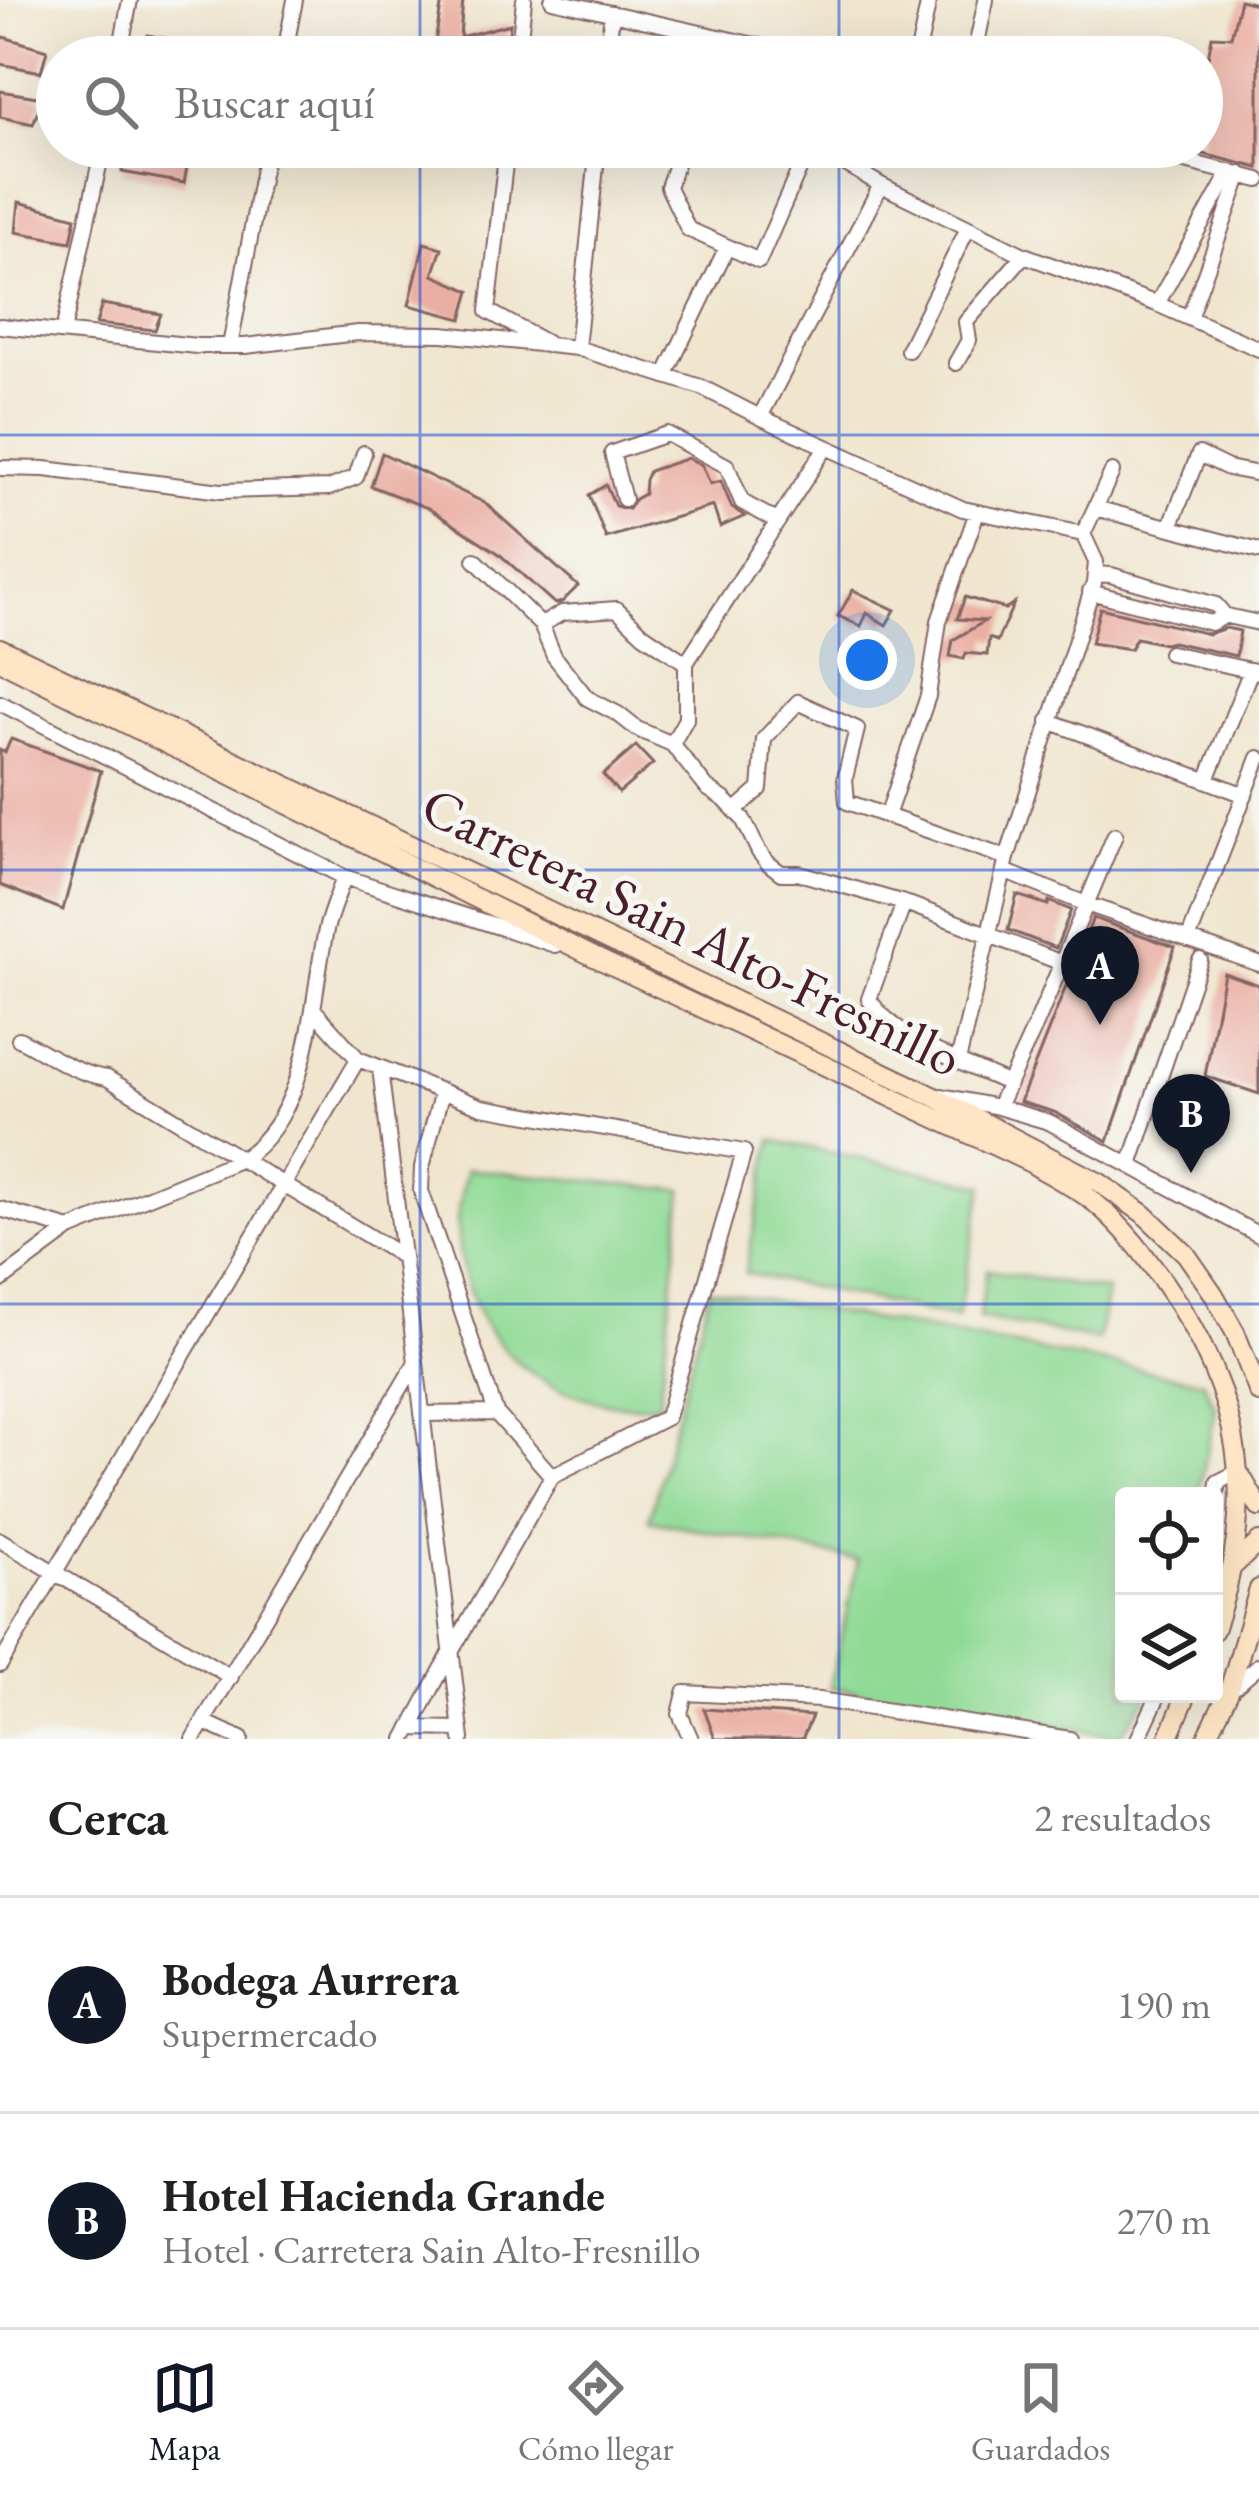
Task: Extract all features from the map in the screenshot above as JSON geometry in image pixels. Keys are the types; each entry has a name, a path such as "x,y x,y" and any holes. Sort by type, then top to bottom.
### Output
{"main road":[{"name":"Carretera Sain Alto-Fresnillo","path":"0,648 620,947 921,1100 1056,1158 1100,1183 1144,1214 1186,1254 1235,1332 1259,1393"},
{"path":"0,661 593,957 921,1100 1089,1198 1144,1252 1189,1317 1218,1376 1236,1438 1241,1503 1223,1596"},
{"path":"1238,1472 1259,1507"},
{"path":"1230,1569 1259,1542"},
{"path":"1206,1739 1229,1691 1259,1589"},
{"path":"1168,1739 1183,1703"}],"street":[{"path":"123,36 130,0"},
{"path":"288,36 295,0"},
{"path":"520,36 524,0"},
{"path":"552,0 715,36"},
{"path":"921,36 929,0"},
{"path":"978,36 986,0"},
{"path":"609,36 612,13"},
{"path":"63,332 98,168"},
{"path":"230,346 263,168"},
{"path":"505,168 488,310 550,345"},
{"path":"577,348 596,168"},
{"path":"675,168 668,187 688,229 759,261 808,168"},
{"path":"852,168 1024,255 1157,304 1259,349"},
{"path":"1215,168 1259,180"},
{"path":"1157,304 1235,173"},
{"path":"1189,318 1235,173"},
{"path":"760,417 881,185"},
{"path":"908,350 968,228"},
{"path":"665,376 727,247"},
{"path":"956,363 969,340 966,322 1024,255"},
{"path":"0,326 197,346 358,333 443,334 577,348 701,387 963,509 1083,534"},
{"path":"624,499 612,453 667,434 727,466 742,502 777,521"},
{"path":"672,744 686,719 686,663 826,447"},
{"path":"0,468 45,469 205,490 329,488 356,477 364,452"},
{"path":"1170,527 1199,454 1228,468 1259,474"},
{"path":"958,1060 1005,865 1095,574 1096,562 1083,534 1112,472"},
{"path":"1095,508 1259,551"},
{"path":"887,816 928,696 939,621 977,512"},
{"path":"475,560 541,625 554,656 587,698 672,744 707,788 736,810 759,852 782,873 799,873 904,903 1062,962"},
{"path":"1095,574 1216,605 1222,615 1259,623"},
{"path":"1090,592 1211,623 1222,615"},
{"path":"541,625 562,613 617,609 643,634 686,663"},
{"path":"1170,652 1255,671 1207,781"},
{"path":"0,703 344,878 593,957 620,947"},
{"path":"736,810 760,789 764,739 798,703 856,729 845,778 848,802 1005,865 1087,904 1259,964"},
{"path":"1049,721 1245,795"},
{"path":"1188,940 1259,758"},
{"path":"998,1107 1115,835"},
{"path":"0,1281 70,1229 242,1159 262,1146 290,1097 310,1040 327,927 344,878"},
{"path":"904,903 869,999 907,1035 1009,1084"},
{"path":"1130,1165 1200,960"},
{"path":"314,1010 358,1059 482,1107 744,1152 667,1417 552,1476 452,1652 408,1734 461,1734 452,1652 380,1068"},
{"path":"19,1039 84,1075 106,1078 403,1257"},
{"path":"0,1665 358,1059"},
{"path":"442,1091 422,1167 422,1191 496,1413 552,1476"},
{"path":"921,1100 998,1107 1048,1121 1259,1235"},
{"path":"0,1209 70,1229"},
{"path":"193,1739 416,1362"},
{"path":"422,1414 496,1413"},
{"path":"1217,1487 1238,1472"},
{"path":"0,1540 231,1677"},
{"path":"1229,1691 1259,1665"},
{"path":"691,1739 680,1714 685,1693 819,1700 1070,1739"},
{"path":"1138,1739 1156,1703"},
{"path":"204,1722 242,1739"}],"green space":[{"path":"772,1140 984,1185 957,1318 745,1273"},
{"path":"467,1169 683,1190 659,1404 618,1405 578,1395 521,1365 500,1344 482,1320 461,1259 457,1217"},
{"path":"987,1270 1107,1291 1098,1340 979,1318"},
{"path":"710,1289 1203,1381 1216,1409 1200,1487 1115,1487 1115,1703 1143,1703 1119,1737 830,1687 858,1560 649,1520"}],"building":[{"path":"442,0 463,0 460,36 436,36"},
{"path":"1240,0 1259,5 1259,168 1223,159 1223,37 1231,37"},
{"path":"510,24 509,36 464,36"},
{"path":"0,36 36,47 36,71 0,64"},
{"path":"0,91 36,97 33,124 0,117"},
{"path":"122,168 187,168 184,183 122,172"},
{"path":"19,202 76,217 71,242 16,232"},
{"path":"424,243 442,248 433,275 470,291 462,319 409,305"},
{"path":"102,304 161,314 155,330 96,324"},
{"path":"382,453 485,503 578,586 555,604 498,553 428,508 371,486"},
{"path":"688,458 702,465 710,484 721,481 732,508 745,516 720,527 713,506 606,538 589,495 606,485 615,506 628,509 644,494 649,471"},
{"path":"853,590 895,610 886,625 867,613 861,626 838,616"},
{"path":"965,597 1005,609 1014,603 997,641 989,638 987,655 950,656 953,640 985,621 957,619"},
{"path":"1100,608 1208,634 1226,628 1240,631 1236,656 1136,638 1130,649 1091,643"},
{"path":"11,739 101,771 63,910 0,885 0,750 5,752"},
{"path":"636,746 653,764 619,793 603,775"},
{"path":"1017,895 1071,910 1056,948 1008,930"},
{"path":"1093,918 1175,947 1108,1141 1054,1112 1020,1102"},
{"path":"1224,973 1259,985 1259,1094 1205,1076"},
{"path":"704,1709 812,1716 802,1739 715,1739"}],"place":[{"name":"Bodega Aurrera","path":"1100,1025"},
{"name":"Hotel Hacienda Grande","path":"1191,1173"}]}
